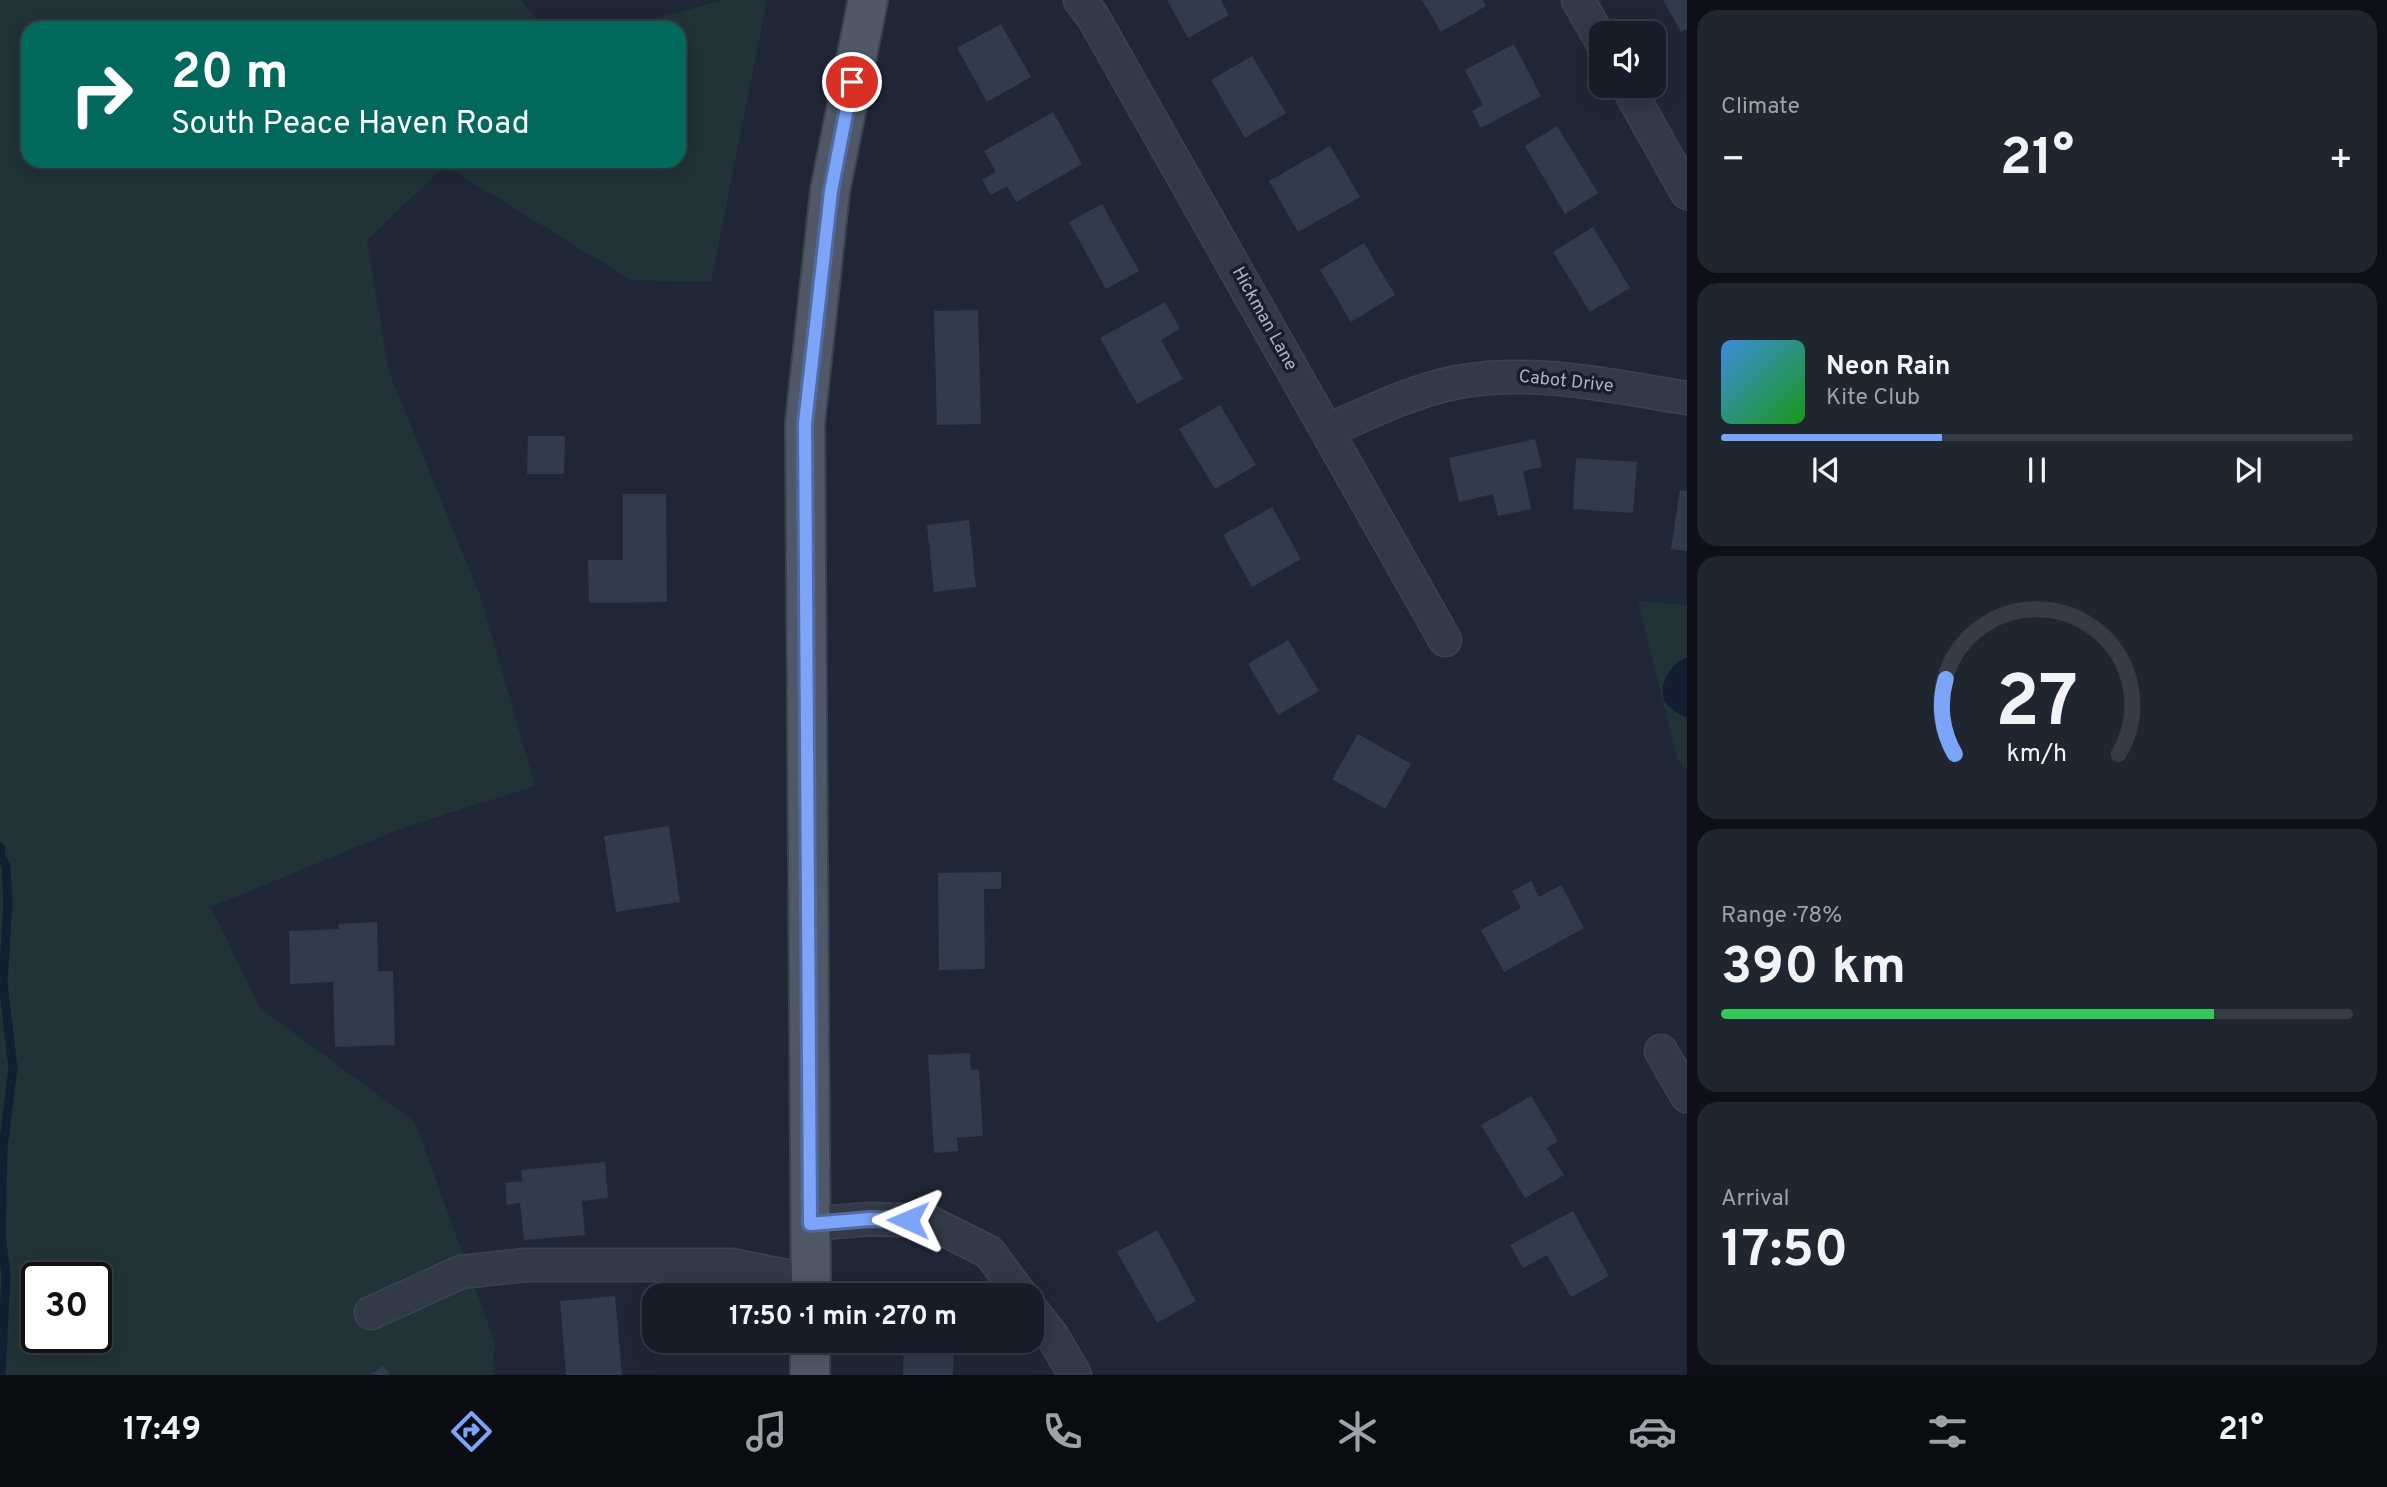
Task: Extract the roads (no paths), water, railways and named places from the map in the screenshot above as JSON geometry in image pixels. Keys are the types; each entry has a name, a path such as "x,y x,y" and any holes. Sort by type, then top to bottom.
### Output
{"main road":[{"path":"811,1283 805,423 831,191 868,0"},
{"path":"810,1353 810,1375"}],"street":[{"name":"Hickman Lane","path":"1080,0 1093,17 1445,640"},
{"path":"1578,0 1590,21"},
{"path":"1634,98 1687,192"},
{"name":"Cabot Drive","path":"1327,431 1410,395 1457,383 1505,377 1553,378 1687,398"},
{"path":"1661,1051 1687,1096"},
{"path":"810,1224 870,1219 927,1220 989,1252 1012,1283"},
{"path":"371,1312 461,1272 526,1265 731,1265 794,1283"},
{"path":"1044,1325 1075,1375"}],"water":[{"path":"1687,658 1687,718 1668,706 1664,700 1663,687 1672,668"}],"waterway":[{"path":"0,847 6,866 8,903 3,983 13,1067 3,1149 1,1234 6,1276 1,1375"}]}
